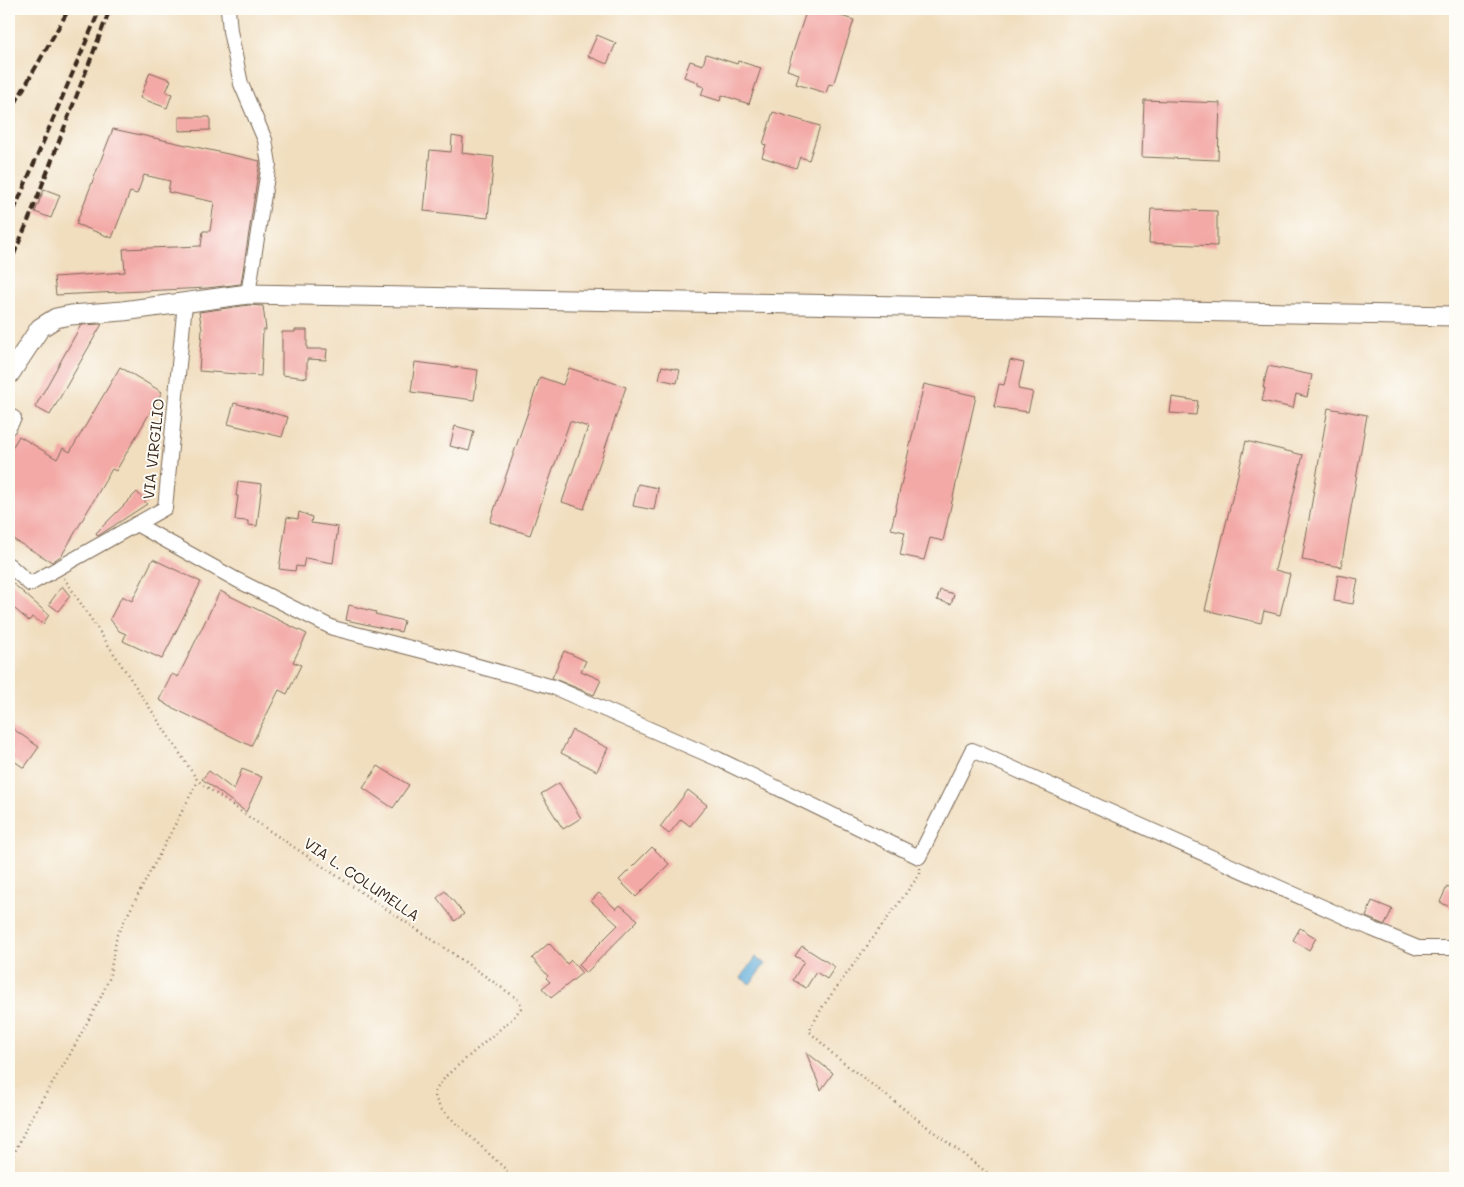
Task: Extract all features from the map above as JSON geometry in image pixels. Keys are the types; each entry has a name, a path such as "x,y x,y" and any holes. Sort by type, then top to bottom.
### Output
{"main road":[{"path":"9,375 40,328 56,318 71,314 123,311 248,294 1455,316"}],"street":[{"path":"228,9 230,31 241,84 265,140 269,164 248,294"},
{"name":"VIA VIRGILIO","path":"9,566 30,584 165,508 184,303"},
{"path":"9,414 14,418 9,427"},
{"path":"136,524 237,580 333,628 553,687 718,759 919,856 972,750 1418,948 1455,948"}],"path":[{"name":"VIA L. COLUMELLA","path":"57,569 198,781 452,953 520,1002 521,1008 514,1017 446,1076 435,1091 435,1098 441,1109 515,1178"},
{"path":"9,1164 31,1118 70,1056 100,1001 109,979 117,935 198,781"},
{"path":"919,856 920,874 823,1006 810,1031 836,1056 994,1178"}],"water":[{"path":"756,957 765,964 750,984 741,978"}],"building":[{"path":"807,9 818,9 854,20 833,85 829,84 826,93 796,84 799,74 787,70"},
{"path":"597,35 616,43 607,64 588,56"},
{"path":"706,54 737,64 738,61 761,68 749,104 722,95 720,101 701,95 704,87 698,85 698,82 684,77 690,61 703,65"},
{"path":"150,72 171,80 166,92 172,94 167,108 140,98"},
{"path":"1144,100 1220,103 1218,160 1142,157"},
{"path":"773,112 820,126 809,160 800,157 796,168 762,157 766,145 763,144"},
{"path":"179,117 210,117 210,130 179,131"},
{"path":"113,129 260,161 241,284 207,288 56,295 54,277 125,272 123,249 201,246 203,231 210,231 214,202 168,192 170,181 144,175 137,194 130,192 112,238 76,224"},
{"path":"452,136 463,138 462,153 494,157 488,218 424,211 430,150 451,152"},
{"path":"44,189 60,195 51,218 35,212"},
{"path":"1151,209 1217,211 1217,246 1149,243"},
{"path":"249,305 263,306 266,330 263,330 261,376 199,371 202,329 199,312"},
{"path":"102,324 50,415 35,407 81,325"},
{"path":"295,330 307,330 307,349 327,349 326,360 307,359 307,378 282,375 282,332 295,332"},
{"path":"1010,360 1024,363 1018,389 1033,392 1028,412 994,407 999,384 1004,385"},
{"path":"415,362 478,370 474,400 411,392"},
{"path":"662,366 680,370 677,383 659,379"},
{"path":"1268,366 1312,375 1307,397 1296,394 1293,408 1262,401"},
{"path":"120,367 162,392 116,471 112,469 62,555 52,562 9,537 9,453 19,436 57,459 63,448 70,452"},
{"path":"569,368 626,387 584,509 562,502 588,427 570,421 530,535 490,522 540,377 563,385"},
{"path":"924,384 976,396 943,541 930,538 924,560 900,555 905,532 891,529"},
{"path":"1172,397 1198,401 1196,415 1170,413"},
{"path":"234,403 288,417 282,437 228,424"},
{"path":"1328,408 1367,415 1341,567 1302,560"},
{"path":"455,426 474,431 469,451 450,446"},
{"path":"1246,441 1303,455 1275,570 1290,574 1280,615 1264,611 1261,623 1205,610"},
{"path":"238,481 262,484 257,526 248,525 248,521 235,520"},
{"path":"638,484 658,488 654,510 633,506"},
{"path":"137,492 147,504 98,536 96,533"},
{"path":"299,512 312,517 311,523 338,527 333,563 305,558 303,567 296,566 295,571 279,569 287,517 298,519"},
{"path":"153,559 201,582 162,659 123,641 126,634 119,631 110,619 122,596 132,601"},
{"path":"1338,575 1358,579 1353,604 1334,601"},
{"path":"9,580 49,615 43,624 32,617 29,621 9,604"},
{"path":"62,586 70,596 58,611 49,604"},
{"path":"940,590 954,594 951,604 937,600"},
{"path":"220,591 307,634 293,662 301,665 287,694 279,690 251,746 159,700 172,674 178,677"},
{"path":"349,605 404,621 401,632 346,620"},
{"path":"564,651 586,661 581,671 601,680 594,695 552,678"},
{"path":"9,726 39,747 24,768 10,758 13,752 9,749"},
{"path":"572,730 608,748 597,771 561,753"},
{"path":"378,766 409,785 393,808 363,788"},
{"path":"242,769 262,777 246,812 202,779 209,771 234,790"},
{"path":"559,783 581,818 563,829 541,794"},
{"path":"688,790 707,805 690,826 681,819 669,834 660,827"},
{"path":"652,847 669,864 636,897 619,880"},
{"path":"1447,887 1455,891 1455,910 1440,902"},
{"path":"445,891 464,914 455,921 437,898"},
{"path":"599,893 616,909 620,905 638,920 586,973 578,965 618,925 591,901"},
{"path":"1372,901 1392,909 1385,925 1366,917"},
{"path":"1300,928 1316,938 1309,950 1293,940"},
{"path":"549,943 567,964 571,960 582,973 551,998 542,988 550,982 546,978 548,976 532,958"},
{"path":"802,946 835,967 827,979 816,972 806,988 793,980 804,961 795,956"},
{"path":"806,1052 833,1073 821,1090"}],"railway":[{"path":"9,114 69,9"},
{"path":"9,222 100,9"},
{"path":"9,266 110,9"}]}
